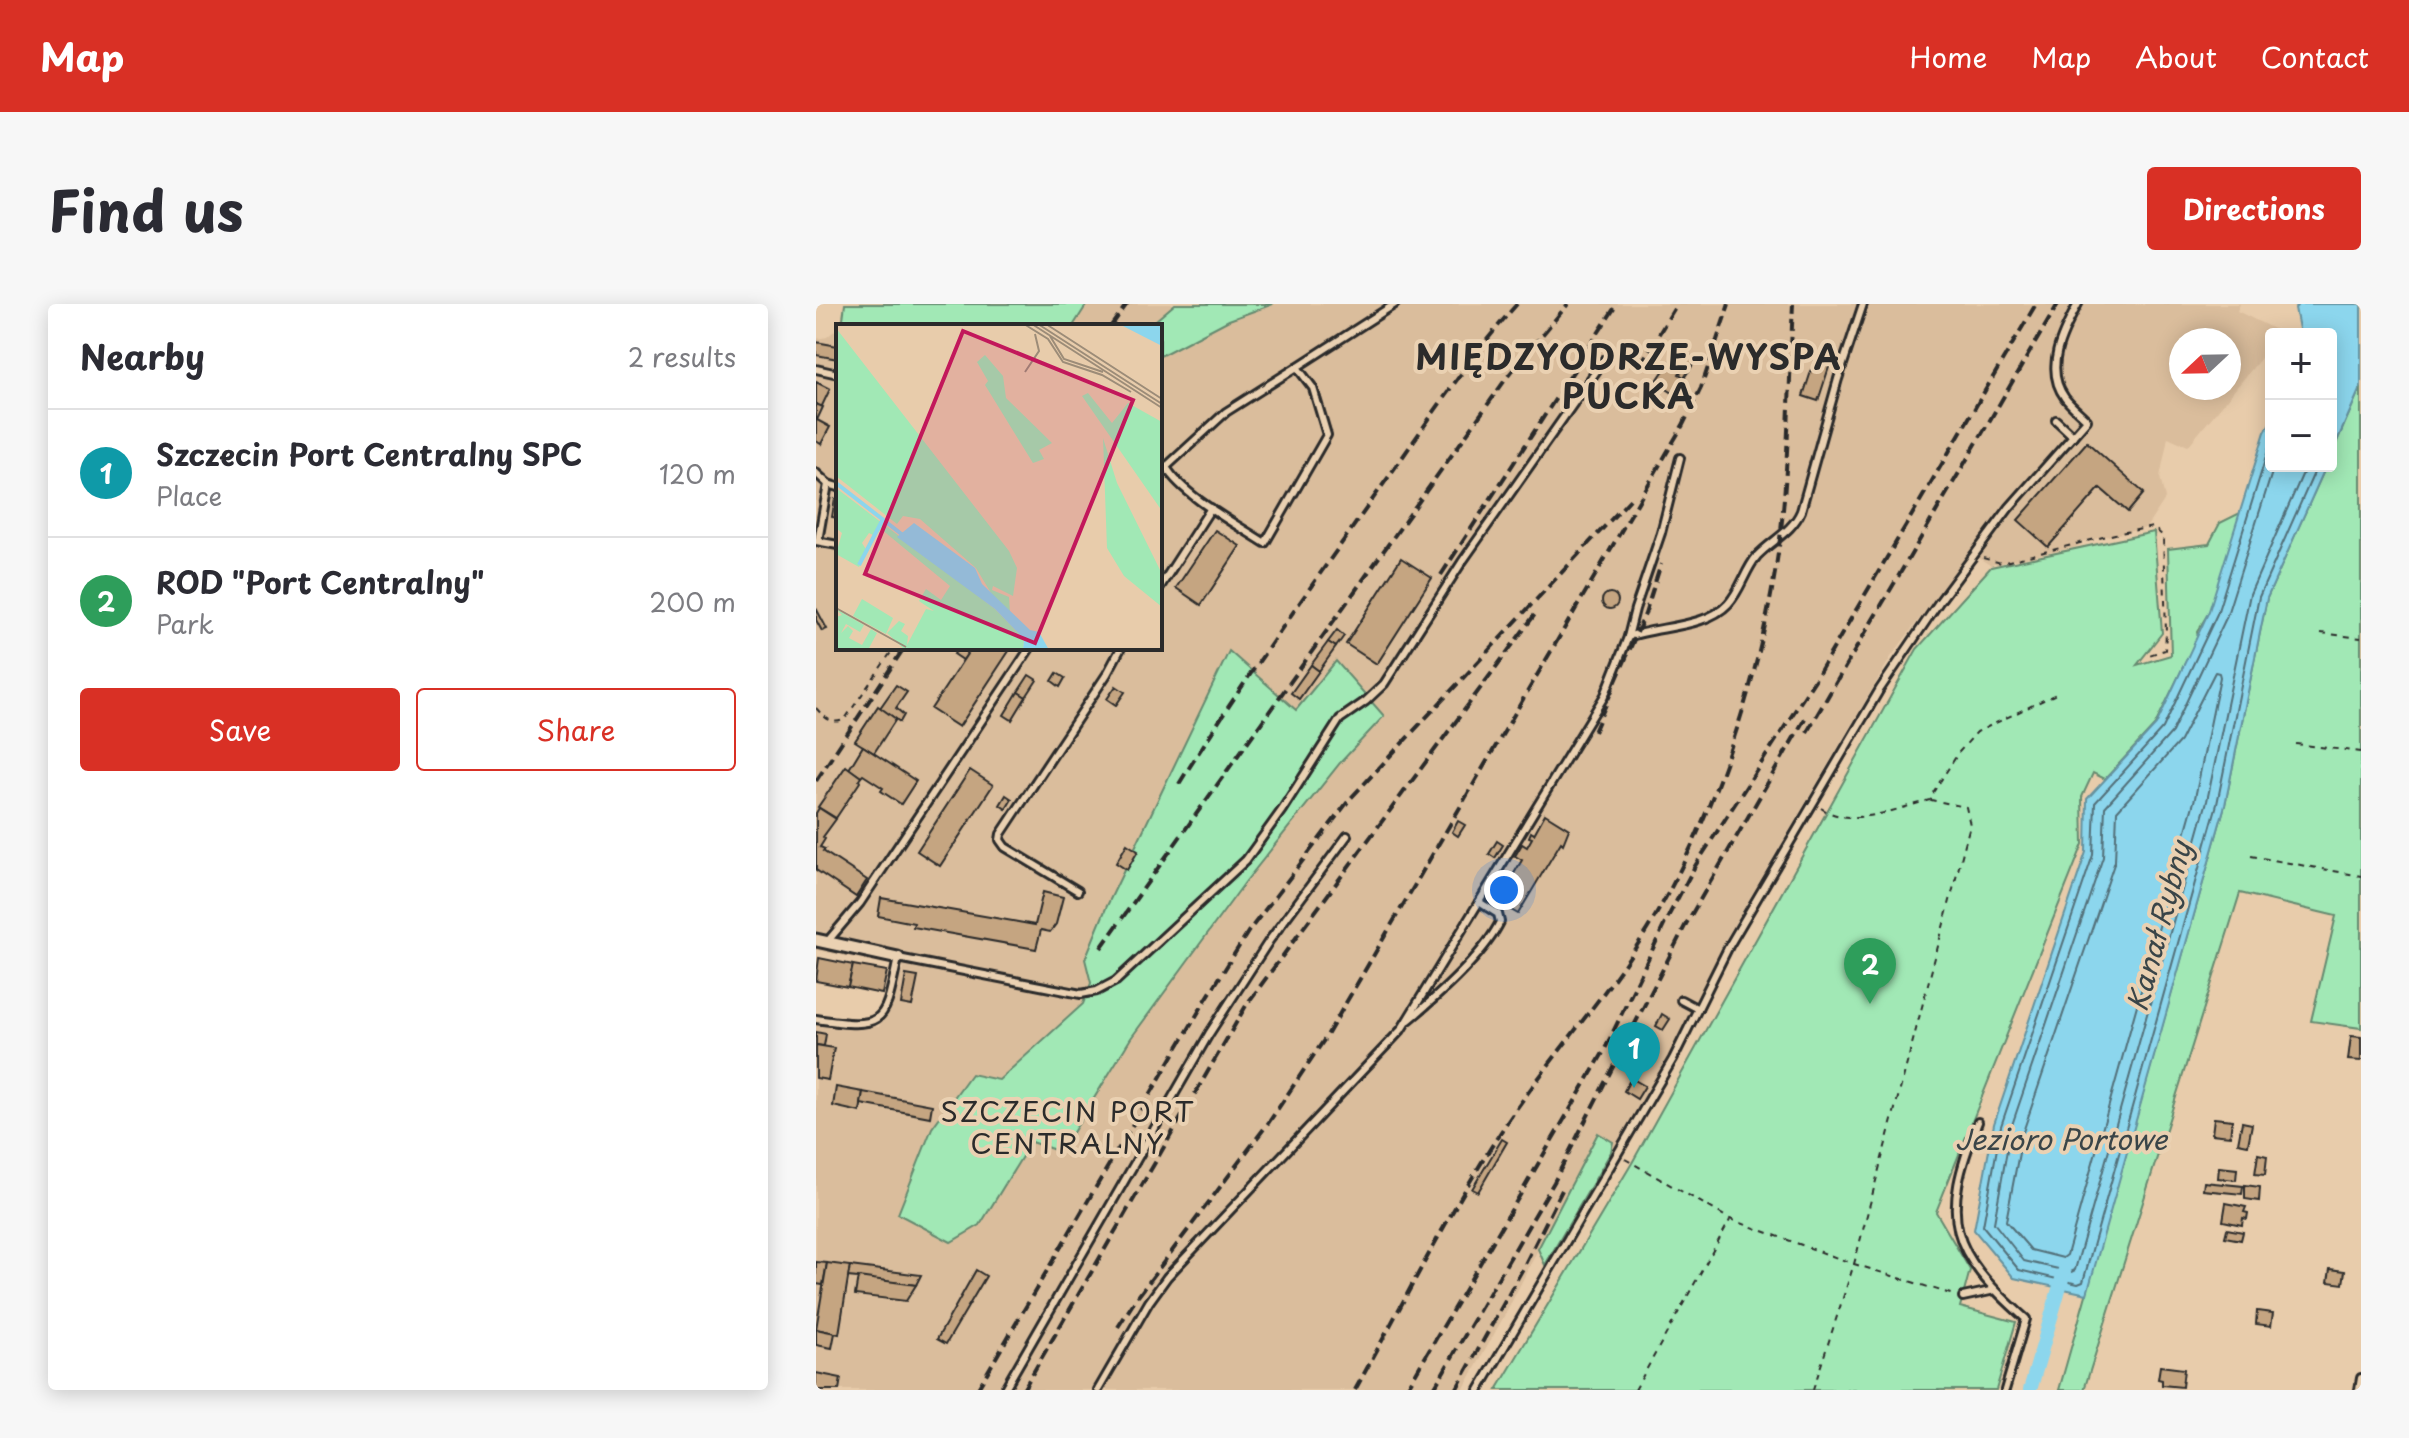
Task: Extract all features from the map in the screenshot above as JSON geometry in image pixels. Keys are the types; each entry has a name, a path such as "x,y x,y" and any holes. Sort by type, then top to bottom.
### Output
{"street":[{"path":"821,941 898,958"}],"lane":[{"path":"1297,367 1313,388 1327,435 1265,543 1211,508 1172,477 1166,467 1226,412 1395,304"},
{"path":"1628,637 1719,612 1735,596 1756,557 1794,525 1801,511 1863,304"},
{"path":"1479,1390 1673,1059 1729,946 1880,689 1931,613 2009,508 2087,420 2063,396 2054,371 2054,361 2078,304"},
{"path":"816,1019 856,1024 883,1016 898,958 1073,993 1088,994 1116,981 1246,860 1340,719 1384,684 1498,509 1604,360"},
{"path":"816,369 836,374"},
{"path":"2056,420 2073,436"},
{"path":"1405,1023 1592,718 1616,670 1661,533 1680,458"},
{"path":"816,473 828,484 836,486"},
{"path":"817,541 828,484"},
{"path":"1162,584 1211,508"},
{"path":"821,941 874,883 1029,650"},
{"path":"1078,891 1005,847 1000,840 1001,834 1120,650"},
{"path":"1004,1390 1209,1034 1269,941 1347,836"},
{"path":"1098,1390 1167,1277 1405,1023 1426,1006 1494,934 1500,922 1498,914 1479,902"},
{"path":"1681,1000 1698,1009"},
{"path":"1978,1122 1959,1178 1956,1224 1964,1250 1979,1273 2026,1319 2005,1390"},
{"path":"1963,1297 1995,1290"},
{"path":"2359,1390 2361,1378"}],"path":[{"path":"1974,555 2001,563 2153,527 2163,536 2166,632 2165,650 2149,655"},
{"path":"2321,633 2361,638"},
{"path":"816,708 836,723 845,719 893,650"},
{"path":"1931,800 1959,752 1977,732 2056,694"},
{"path":"2296,744 2361,752"},
{"path":"1813,1390 1854,1264 1970,825 1966,807 1931,800 1856,818 1826,812"},
{"path":"2251,856 2361,876"},
{"path":"1632,1163 1730,1219 1854,1264 1963,1297"},
{"path":"1635,1390 1730,1219"}],"shaded area":[{"path":"1087,304 2240,304 2237,311 2272,328 2265,328 2265,353 2241,382 2241,328 2169,328 2169,400 2226,400 2188,446 2168,437 2160,477 2165,499 2146,528 1990,565 1969,552 1891,657 1724,942 1675,1044 1613,1153 1613,1141 1563,1200 1463,1390 816,1390 816,1018 879,1027 904,968 816,950 816,339 827,337 836,330 836,650 1162,650 1162,324 1074,324","holes":["971,1074 999,1080 1031,1141 980,1225 951,1242 898,1214"]}],"green space":[{"path":"845,304 1087,304 1074,324 842,324"},
{"path":"1175,304 1273,304 1229,320 1162,355 1162,324 1151,324"},
{"path":"2361,386 2361,1028 2311,1021 2336,916 2240,893 2084,1390 2059,1390 2225,805 2267,598 2323,472 2337,472 2337,441"},
{"path":"2252,507 2229,603 2209,612 2197,632 2199,642 2185,663 2155,725 2105,779 2093,773 2082,797 2083,844 1936,1212 1970,1270 1960,1307 2016,1322 1996,1390 1497,1390 1632,1163 1917,649 1991,567 2154,532 2162,633 2137,665 2171,655 2168,549 2209,544 2220,523"},
{"path":"1229,651 1296,710 1336,661 1384,716 1340,763 1246,881 1131,1038 1061,1152 1031,1142 980,1225 951,1242 898,1214 932,1128 971,1074 999,1080 1083,1004 1091,983 1085,959 1106,908"},
{"path":"1598,1133 1613,1142 1611,1152 1545,1265 1538,1249"}],"water":[{"path":"2299,304 2361,304 2361,386 2337,441 2337,328 2299,328 2295,308"},
{"name":"Jezioro Portowe","path":"2265,432 2265,472 2323,472 2267,598 2225,805 2087,1294 2014,1278 1974,1230 1994,1124 2086,852 2087,799 2156,725 2209,611"}],"building":[{"path":"816,342 836,346 836,359 816,355"},
{"path":"1683,350 1696,360 1684,378 1679,374 1683,368 1675,362"},
{"path":"1816,356 1831,361 1818,401 1803,396"},
{"path":"1671,360 1683,368 1679,374 1685,378 1676,395 1656,382"},
{"path":"816,382 830,389 821,408 816,406"},
{"path":"816,404 823,407 817,420 830,427 821,444 816,441"},
{"path":"2087,442 2144,493 2128,512 2100,488 2048,547 2018,520"},
{"path":"835,499 836,499 836,518 832,517"},
{"path":"1215,530 1240,546 1201,605 1176,588"},
{"path":"1401,558 1432,578 1377,664 1346,644"},
{"path":"1607,593 1613,593 1618,601 1616,607 1607,609 1602,604 1602,598"},
{"path":"816,608 827,629 822,631 816,620"},
{"path":"1337,630 1344,636 1336,647 1328,642"},
{"path":"1328,642 1336,647 1319,671 1311,665"},
{"path":"957,650 970,650 963,660 954,654"},
{"path":"970,650 1010,650 959,727 931,709"},
{"path":"1311,665 1319,671 1299,699 1291,693"},
{"path":"1057,673 1065,678 1060,687 1052,681"},
{"path":"1029,675 1037,680 1026,697 1018,692"},
{"path":"896,685 907,692 896,708 904,715 900,722 880,708"},
{"path":"1116,686 1125,692 1116,705 1107,699"},
{"path":"1018,692 1026,697 1012,720 1004,715"},
{"path":"878,706 896,719 874,753 855,741"},
{"path":"863,746 916,781 901,804 881,791 883,788 849,769"},
{"path":"846,766 861,777 836,818 818,807"},
{"path":"970,770 993,785 940,866 917,851"},
{"path":"1006,795 1012,799 1006,809 1000,805"},
{"path":"819,808 836,819 820,847 867,880 856,897 816,870 816,813"},
{"path":"1545,814 1569,829 1563,844 1561,842 1518,914 1497,902 1522,860 1515,856 1522,844 1527,847 1532,838 1529,837 1531,832 1534,834"},
{"path":"1458,821 1465,825 1458,836 1452,832"},
{"path":"1497,841 1503,845 1495,858 1489,854"},
{"path":"1127,844 1138,851 1127,870 1116,863"},
{"path":"1043,892 1063,897 1056,924 1050,932 1041,930 1036,949 913,927 914,923 878,916 881,898 1035,925"},
{"path":"819,958 853,965 848,987 816,981"},
{"path":"853,965 887,971 882,994 848,987"},
{"path":"906,975 918,977 912,1006 901,1004"},
{"path":"1662,1014 1670,1019 1663,1030 1656,1026"},
{"path":"816,1032 826,1034 824,1046 816,1045"},
{"path":"2351,1036 2361,1037 2361,1061 2348,1060"},
{"path":"816,1045 834,1048 828,1080 816,1078"},
{"path":"1631,1078 1645,1086 1637,1099 1624,1091"},
{"path":"836,1087 863,1092 860,1112 833,1106"},
{"path":"863,1092 932,1105 930,1117 861,1104"},
{"path":"2214,1118 2232,1120 2230,1136 2212,1134"},
{"path":"2242,1122 2252,1124 2248,1145 2238,1143"},
{"path":"1502,1139 1507,1142 1478,1192 1472,1189"},
{"path":"2258,1154 2267,1156 2265,1175 2255,1174"},
{"path":"2219,1167 2237,1169 2236,1180 2218,1178"},
{"path":"2204,1182 2243,1186 2242,1194 2203,1190"},
{"path":"2245,1185 2260,1187 2259,1201 2245,1199"},
{"path":"2226,1203 2246,1207 2244,1212 2248,1213 2247,1219 2243,1218 2242,1225 2223,1221"},
{"path":"2227,1229 2243,1232 2241,1240 2225,1237"},
{"path":"816,1262 827,1263 823,1285 816,1284"},
{"path":"827,1263 850,1266 839,1334 816,1329"},
{"path":"850,1266 921,1275 916,1285 848,1277"},
{"path":"2330,1269 2345,1271 2343,1284 2328,1282"},
{"path":"976,1270 986,1276 946,1344 937,1339"},
{"path":"858,1277 916,1285 906,1301 855,1295"},
{"path":"2257,1311 2273,1313 2271,1326 2256,1324"},
{"path":"816,1329 835,1333 832,1348 816,1345"},
{"path":"2160,1366 2184,1369 2182,1387 2162,1385 2162,1380 2158,1379"},
{"path":"816,1373 841,1378 839,1390 816,1390"}],"waterway":[{"name":"Kanał Rybny","path":"2030,1390 2064,1272"}],"railway":[{"path":"1112,324 1127,304"},
{"path":"1179,784 1330,560 1464,370 1517,304"},
{"path":"1101,948 1508,376 1568,304"},
{"path":"1441,575 1617,304"},
{"path":"1640,365 1677,304"},
{"path":"1118,1327 1269,1122 1326,1037 1683,425 1701,388 1729,304"},
{"path":"1355,1390 1484,1159 1653,920 1709,806 1748,694 1773,584 1785,481 1793,304"},
{"path":"1406,1390 1603,1053 1695,866 1816,678 2036,304"},
{"path":"1807,732 2058,304"},
{"path":"977,1390 1248,932 1350,799 1634,495"},
{"path":"1594,732 1645,614 1661,564"},
{"path":"1023,1390 1247,1004 1536,613"},
{"path":"816,781 903,650"},
{"path":"1433,1390 1554,1182 1686,924 1807,715"},
{"path":"1456,1390 1562,1190"}],"place":[{"name":"ROD \"Port Centralny\"","path":"1870,1004"},
{"name":"Szczecin Port Centralny SPC","path":"1634,1088"}],"district":[{"name":"MIĘDZYODRZE-WYSPA PUCKA","path":"1629,376"},
{"name":"SZCZECIN PORT CENTRALNY","path":"1068,1126"}]}
